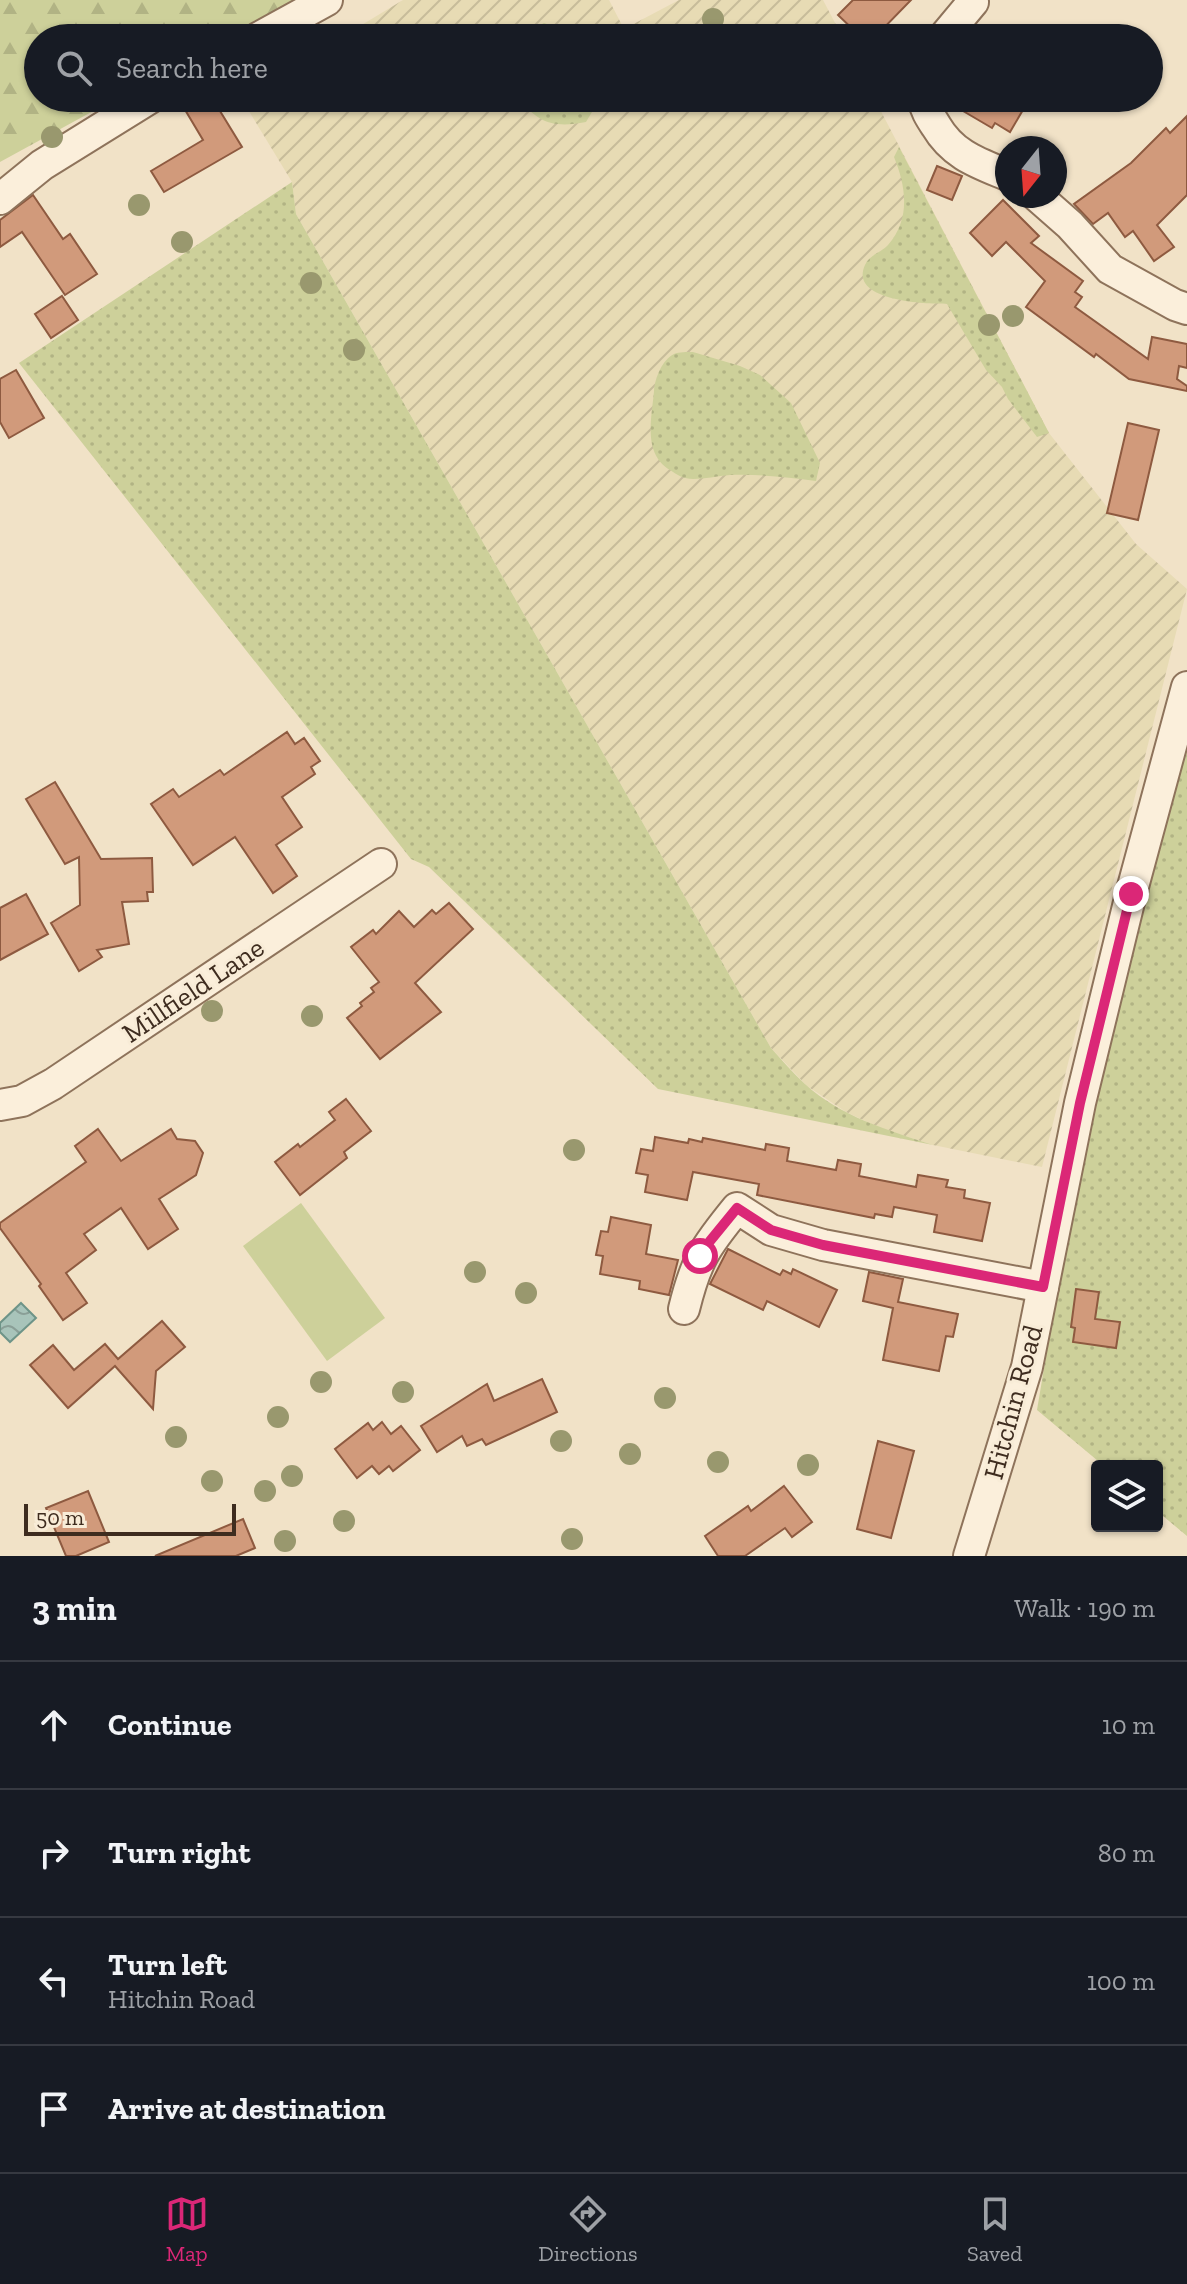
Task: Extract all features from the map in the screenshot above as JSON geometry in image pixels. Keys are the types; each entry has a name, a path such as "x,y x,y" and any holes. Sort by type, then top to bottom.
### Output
{"street":[{"path":"283,24 327,0"},
{"path":"955,24 973,2"},
{"path":"0,199 42,165 127,112"},
{"path":"927,112 945,141 968,159 995,170"},
{"path":"1051,208 1110,269 1187,309"},
{"name":"Hitchin Road","path":"969,1556 1027,1367 1080,1103 1131,894 1187,687"},
{"name":"Millfield Lane","path":"0,1105 22,1101 53,1084 381,864"},
{"path":"684,1309 700,1256 737,1208 771,1230 823,1245 1043,1287"}],"shaded area":[{"path":"403,0 609,0 621,24 363,24"},
{"path":"679,0 823,0 836,24 633,24"},
{"path":"250,112 881,112 1049,433 1136,544 1187,589 1042,1167 933,1145 880,1128 846,1112 807,1086 771,1048 296,214 292,182"}],"green space":[{"path":"0,0 295,0 251,24 24,24 24,112 91,112 0,162"},
{"path":"531,112 592,112 586,122 565,124 548,122"},
{"path":"899,147 1049,433 1037,437 1002,387 986,370 947,304 892,298 868,287 863,277 865,265 888,245 903,213 903,191 894,157"},
{"path":"292,182 296,214 771,1048 805,1084 849,1114 933,1145 658,1089 429,867 411,859 19,363"},
{"path":"693,352 760,375 791,403 820,463 816,481 752,475 690,479 661,463 655,454 651,434 656,381 670,357"},
{"path":"1187,719 1187,1536 1163,1516 1163,1460 1097,1460 1037,1410 1086,1118"},
{"path":"301,1203 385,1318 327,1361 243,1246"}],"water":[{"path":"21,1303 36,1318 10,1342 0,1332 0,1323"}],"building":[{"path":"853,0 911,0 888,24 847,24 838,15"},
{"path":"186,112 221,112 242,147 164,192 151,171 203,140"},
{"path":"965,112 1022,112 1010,132 995,123 992,128"},
{"path":"1187,116 1187,195 1157,225 1174,247 1154,261 1133,231 1125,237 1108,213 1093,224 1074,204 1131,163 1166,128 1170,133"},
{"path":"937,166 962,176 952,200 927,190"},
{"path":"33,195 63,239 70,234 97,274 65,295 22,232 0,247 0,220"},
{"path":"995,208 1011,208 1039,236 1031,243 1083,281 1075,292 1082,297 1075,307 1148,359 1152,337 1187,344 1187,368 1179,366 1177,379 1187,386 1187,391 1129,379 1096,354 1094,357 1026,307 1045,281 1006,242 992,256 970,233"},
{"path":"62,296 78,320 51,338 35,314"},
{"path":"16,370 44,418 9,438 0,422 0,379"},
{"path":"1128,423 1159,430 1138,520 1107,513"},
{"path":"287,732 295,744 304,738 320,761 311,767 315,774 282,797 302,827 276,845 297,876 273,893 235,837 193,865 151,804 173,789 179,797 220,770 224,775"},
{"path":"55,782 101,859 152,858 153,892 147,892 148,901 122,902 129,944 97,950 102,957 79,971 51,923 80,905 79,857 65,864 26,799"},
{"path":"26,894 48,934 0,960 0,908"},
{"path":"449,903 473,929 415,983 441,1012 380,1059 347,1018 362,1006 360,1003 374,992 371,988 379,982 351,947 373,930 376,934 399,911 414,927 432,910 436,914"},
{"path":"346,1099 371,1131 344,1152 347,1158 300,1195 275,1162 335,1120 329,1112"},
{"path":"98,1129 121,1161 171,1129 177,1139 195,1141 203,1153 196,1175 159,1199 178,1229 148,1249 121,1208 84,1234 96,1250 66,1273 87,1303 63,1320 0,1228 0,1223 86,1162 75,1146"},
{"path":"655,1137 688,1143 689,1139 702,1142 703,1138 765,1150 766,1144 789,1148 787,1161 836,1170 838,1160 861,1164 859,1176 916,1187 918,1175 948,1180 946,1187 965,1190 964,1198 990,1203 982,1241 934,1232 937,1215 894,1207 892,1217 875,1214 874,1218 757,1195 759,1184 693,1172 687,1200 645,1192 648,1175 636,1173 641,1149 653,1151"},
{"path":"611,1217 651,1225 646,1254 678,1260 669,1295 639,1289 640,1281 600,1274 603,1256 596,1255 601,1231 608,1232"},
{"path":"728,1249 780,1275 783,1270 791,1274 793,1269 837,1290 819,1327 767,1301 763,1310 710,1284"},
{"path":"869,1272 903,1279 898,1302 958,1314 953,1337 946,1336 939,1371 883,1360 893,1308 863,1301"},
{"path":"1076,1289 1099,1292 1095,1319 1120,1322 1116,1348 1073,1342 1075,1328 1071,1327"},
{"path":"162,1321 185,1347 156,1371 153,1409 115,1366 68,1408 30,1365 53,1345 74,1370 105,1344 118,1359"},
{"path":"542,1379 557,1412 486,1445 482,1439 467,1446 462,1436 437,1452 421,1426 487,1384 494,1401"},
{"path":"382,1422 391,1434 401,1426 420,1450 393,1471 389,1466 379,1474 372,1466 357,1478 335,1449 368,1423 373,1430"},
{"path":"878,1441 914,1451 891,1538 857,1529"},
{"path":"784,1486 812,1522 792,1537 785,1528 745,1556 718,1556 705,1536 748,1506 751,1511"},
{"path":"88,1491 109,1542 76,1556 66,1556 46,1508"},
{"path":"243,1519 255,1548 236,1556 155,1556"}],"route":[{"path":"700,1256 737,1208 771,1230 788,1236 1043,1287 1080,1103 1131,894"}]}
